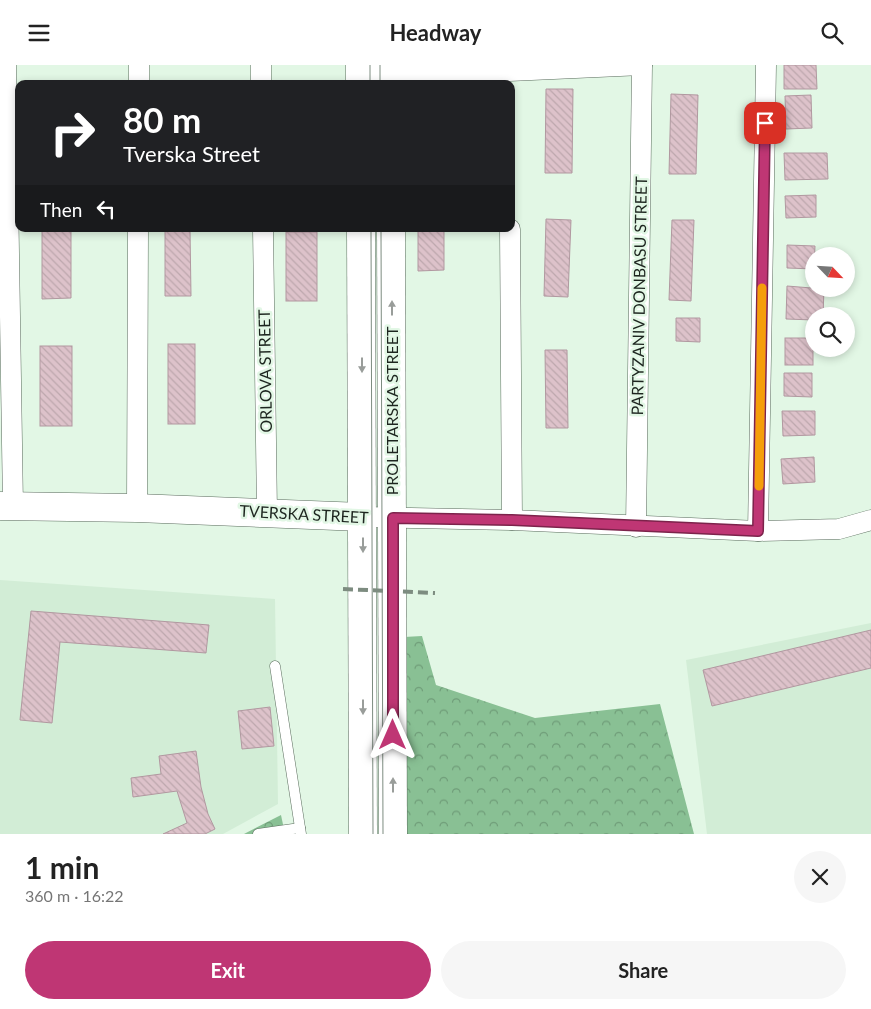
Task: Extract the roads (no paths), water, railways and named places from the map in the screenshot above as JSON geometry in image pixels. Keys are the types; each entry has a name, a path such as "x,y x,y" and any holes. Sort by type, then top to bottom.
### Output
{"main road":[{"name":"PROLETARSKA STREET","path":"361,232 364,834"},
{"name":"PROLETARSKA STREET","path":"391,232 393,834"},
{"name":"TVERSKA STREET","path":"7,506 267,512 362,517"}],"street":[{"path":"6,65 7,506"},
{"path":"139,65 139,80"},
{"path":"261,65 261,80"},
{"path":"360,74 509,73 642,65"},
{"name":"PARTYZANIV DONBASU STREET","path":"636,527 642,65"},
{"path":"758,531 766,65"},
{"path":"137,508 138,232"},
{"name":"ORLOVA STREET","path":"263,232 267,512"},
{"path":"510,232 512,520"},
{"name":"TVERSKA STREET","path":"362,517 512,520 758,531 839,529 871,520"}],"lane":[{"path":"258,834 301,831 275,666"}],"tram line":[{"path":"370,65 370,80"},
{"path":"380,65 380,80"},
{"path":"371,232 373,834"},
{"path":"381,232 383,834"}],"railway":[{"path":"343,589 435,593"}]}
